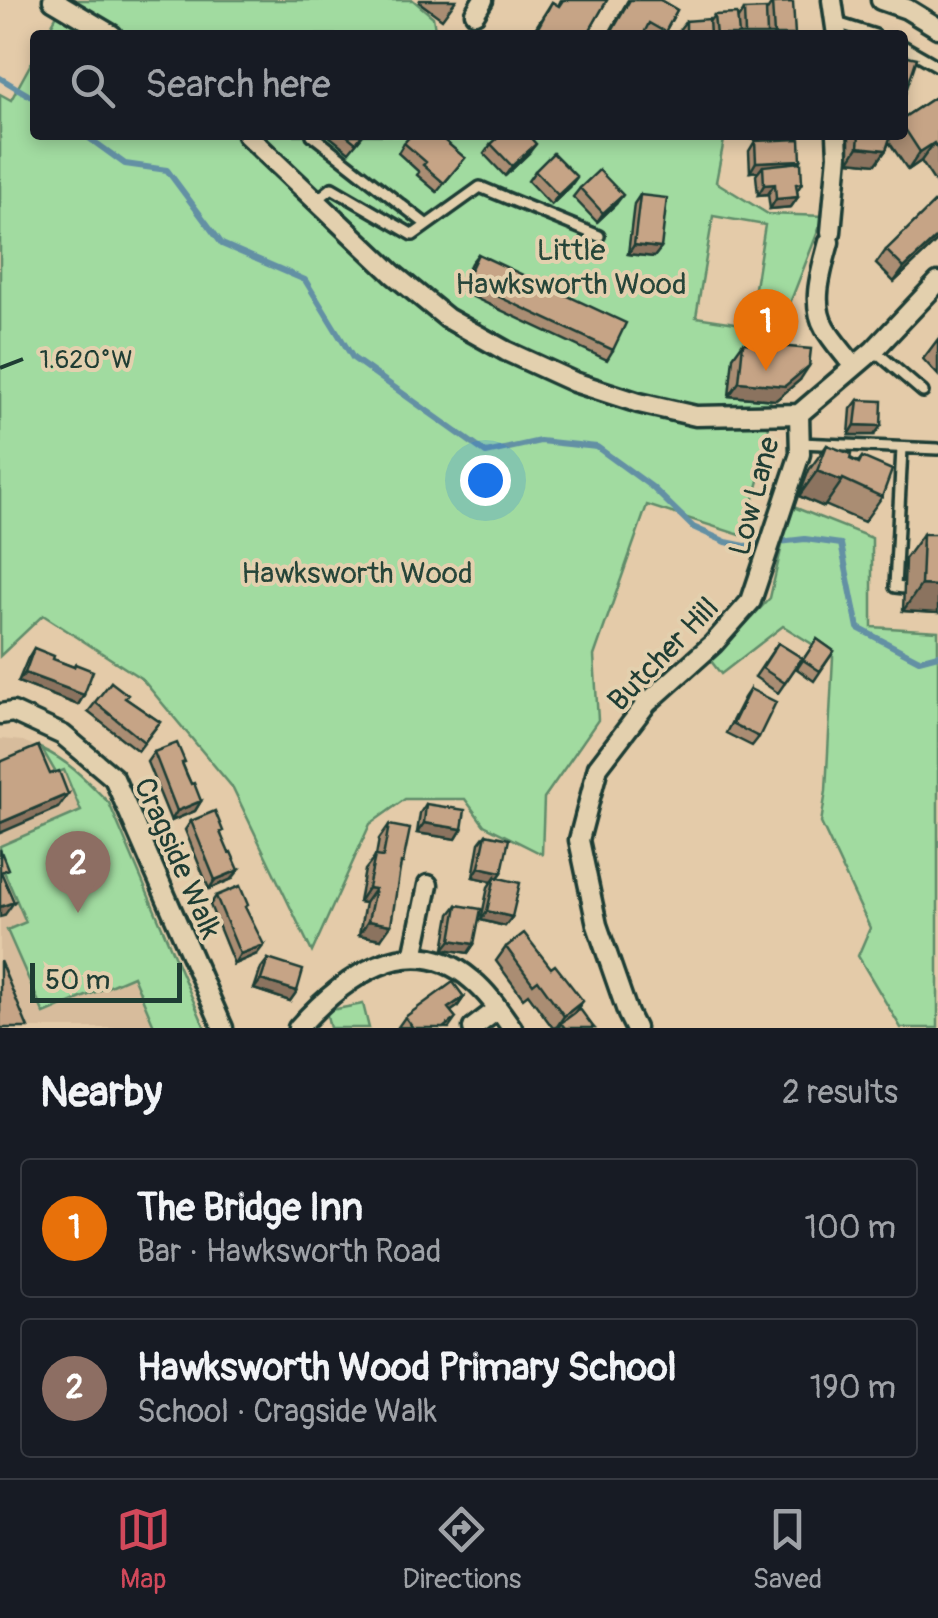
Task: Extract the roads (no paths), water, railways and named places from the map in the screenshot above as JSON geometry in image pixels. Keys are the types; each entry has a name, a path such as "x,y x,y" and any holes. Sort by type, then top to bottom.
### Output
{"street":[{"path":"53,0 104,30"},
{"path":"832,0 837,29"},
{"path":"881,0 938,28"},
{"path":"252,140 393,274 447,318 506,351 574,382 696,416 799,414"},
{"path":"837,140 830,237 818,289 818,312 824,328 854,366"},
{"name":"Low Lane","path":"751,601 800,454 799,414 874,350 938,282"},
{"name":"Butcher Hill","path":"636,1028 597,925 579,840 598,767 648,703 713,644 751,601"},
{"name":"Cragside Walk","path":"0,714 13,712 63,735 114,778 222,1028"},
{"path":"413,957 428,885"},
{"path":"298,1028 352,979 392,958 413,957 442,962 470,978 512,1028"},
{"path":"472,1028 498,1009"}],"lane":[{"path":"908,49 938,66"},
{"path":"318,140 427,225"},
{"path":"318,200 332,188 413,235 480,187 599,236"},
{"path":"874,350 923,392"},
{"path":"800,443 938,450"},
{"path":"902,448 895,587 904,588"}],"waterway":[{"path":"0,78 30,96"},
{"path":"92,140 125,164 167,170 222,244 305,280 353,358 486,453 540,441 597,447 652,487 693,527 726,542 745,546 805,539 841,544 858,628 919,660 938,655"}],"place":[{"name":"The Bridge Inn","path":"766,371"},
{"name":"Hawksworth Wood Primary School","path":"78,913"}],"park label":[{"name":"Little Hawksworth Wood","path":"571,267"},
{"name":"Hawksworth Wood","path":"357,573"}]}
